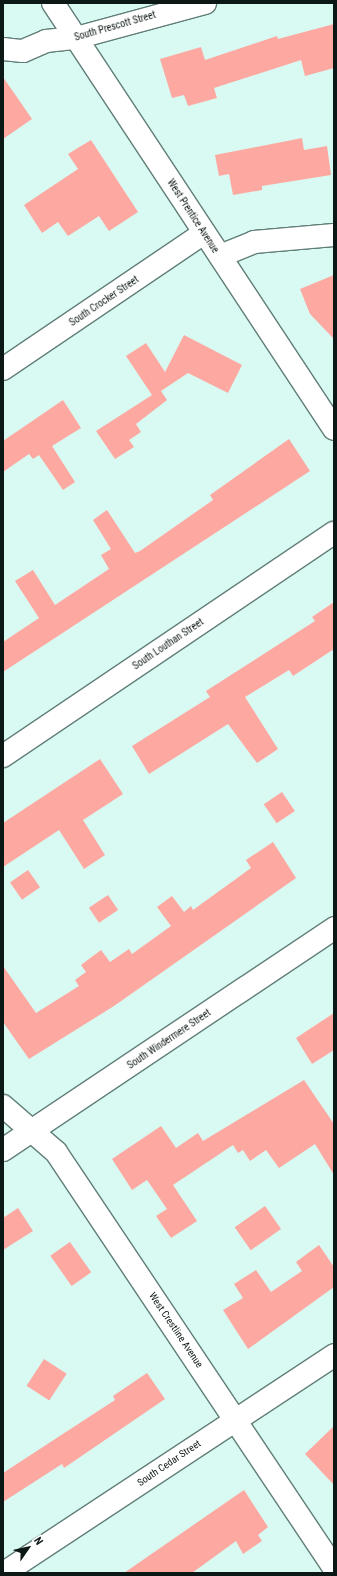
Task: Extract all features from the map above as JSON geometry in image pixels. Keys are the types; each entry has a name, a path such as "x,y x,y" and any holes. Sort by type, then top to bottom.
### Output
{"street":[{"name":"West Prentice Avenue","path":"53,3 334,429"},
{"name":"South Prescott Street","path":"3,49 23,51 46,41 76,38 205,3"},
{"name":"South Crocker Street","path":"3,369 204,233"},
{"path":"220,256 254,242 334,235"},
{"name":"South Louthan Street","path":"3,756 334,533"},
{"name":"South Windermere Street","path":"3,1150 334,928"},
{"name":"West Crestline Avenue","path":"3,1106 30,1132 56,1152 334,1568"},
{"name":"South Cedar Street","path":"4,1573 334,1354"}],"building":[{"path":"334,24 334,68 305,76 301,60 214,88 217,98 188,106 184,95 172,98 160,59 201,47 205,60 277,36 278,39"},
{"path":"3,77 32,119 3,139"},
{"path":"302,138 304,150 327,146 331,175 262,186 262,190 233,195 229,174 219,176 215,155"},
{"path":"91,140 138,212 109,231 99,216 68,236 58,222 42,233 24,205 78,169 68,154"},
{"path":"334,275 334,339 310,314 300,289"},
{"path":"184,335 242,365 228,393 188,373 161,391 167,400 136,424 141,432 129,440 134,447 115,459 96,431 152,395 126,356 146,343 165,372"},
{"path":"63,400 81,428 52,446 75,482 63,490 39,455 33,459 29,454 3,472 3,441"},
{"path":"289,439 310,471 3,672 3,642 39,618 15,581 33,570 55,605 109,569 101,555 111,549 93,520 107,510 135,553 213,500 210,495"},
{"path":"334,602 334,649 293,676 289,670 245,697 278,749 257,763 228,724 149,774 132,746 210,697 206,691 315,621 312,617"},
{"path":"100,759 123,794 83,820 105,855 84,869 59,830 3,867 3,823"},
{"path":"282,792 295,811 277,823 264,804"},
{"path":"273,842 296,878 114,1006 29,1059 3,1022 3,966 36,1013 79,986 75,980 86,972 81,965 101,950 110,962 129,949 132,954 171,926 157,907 172,896 184,912 191,906 193,910 251,868 246,860"},
{"path":"28,870 40,887 22,900 10,883"},
{"path":"108,895 118,910 99,923 89,908"},
{"path":"334,1013 334,1050 312,1064 296,1038"},
{"path":"304,1080 334,1124 334,1175 315,1144 279,1168 266,1150 250,1161 243,1150 238,1153 233,1145 173,1185 197,1221 171,1238 156,1216 167,1209 147,1180 132,1190 112,1159 161,1126 176,1148 198,1133 203,1141"},
{"path":"265,1206 281,1229 251,1250 235,1227"},
{"path":"18,1208 33,1231 3,1250 3,1218"},
{"path":"70,1242 91,1272 72,1286 50,1256"},
{"path":"319,1245 334,1267 334,1287 248,1349 223,1310 243,1298 234,1284 256,1270 271,1292 302,1271 296,1262"},
{"path":"44,1359 67,1374 49,1401 27,1386"},
{"path":"147,1373 165,1399 64,1468 62,1464 3,1502 3,1473 115,1400 113,1396"},
{"path":"334,1426 334,1485 305,1454"},
{"path":"244,1490 268,1527 258,1535 262,1541 243,1554 236,1541 192,1573 124,1573"}]}
